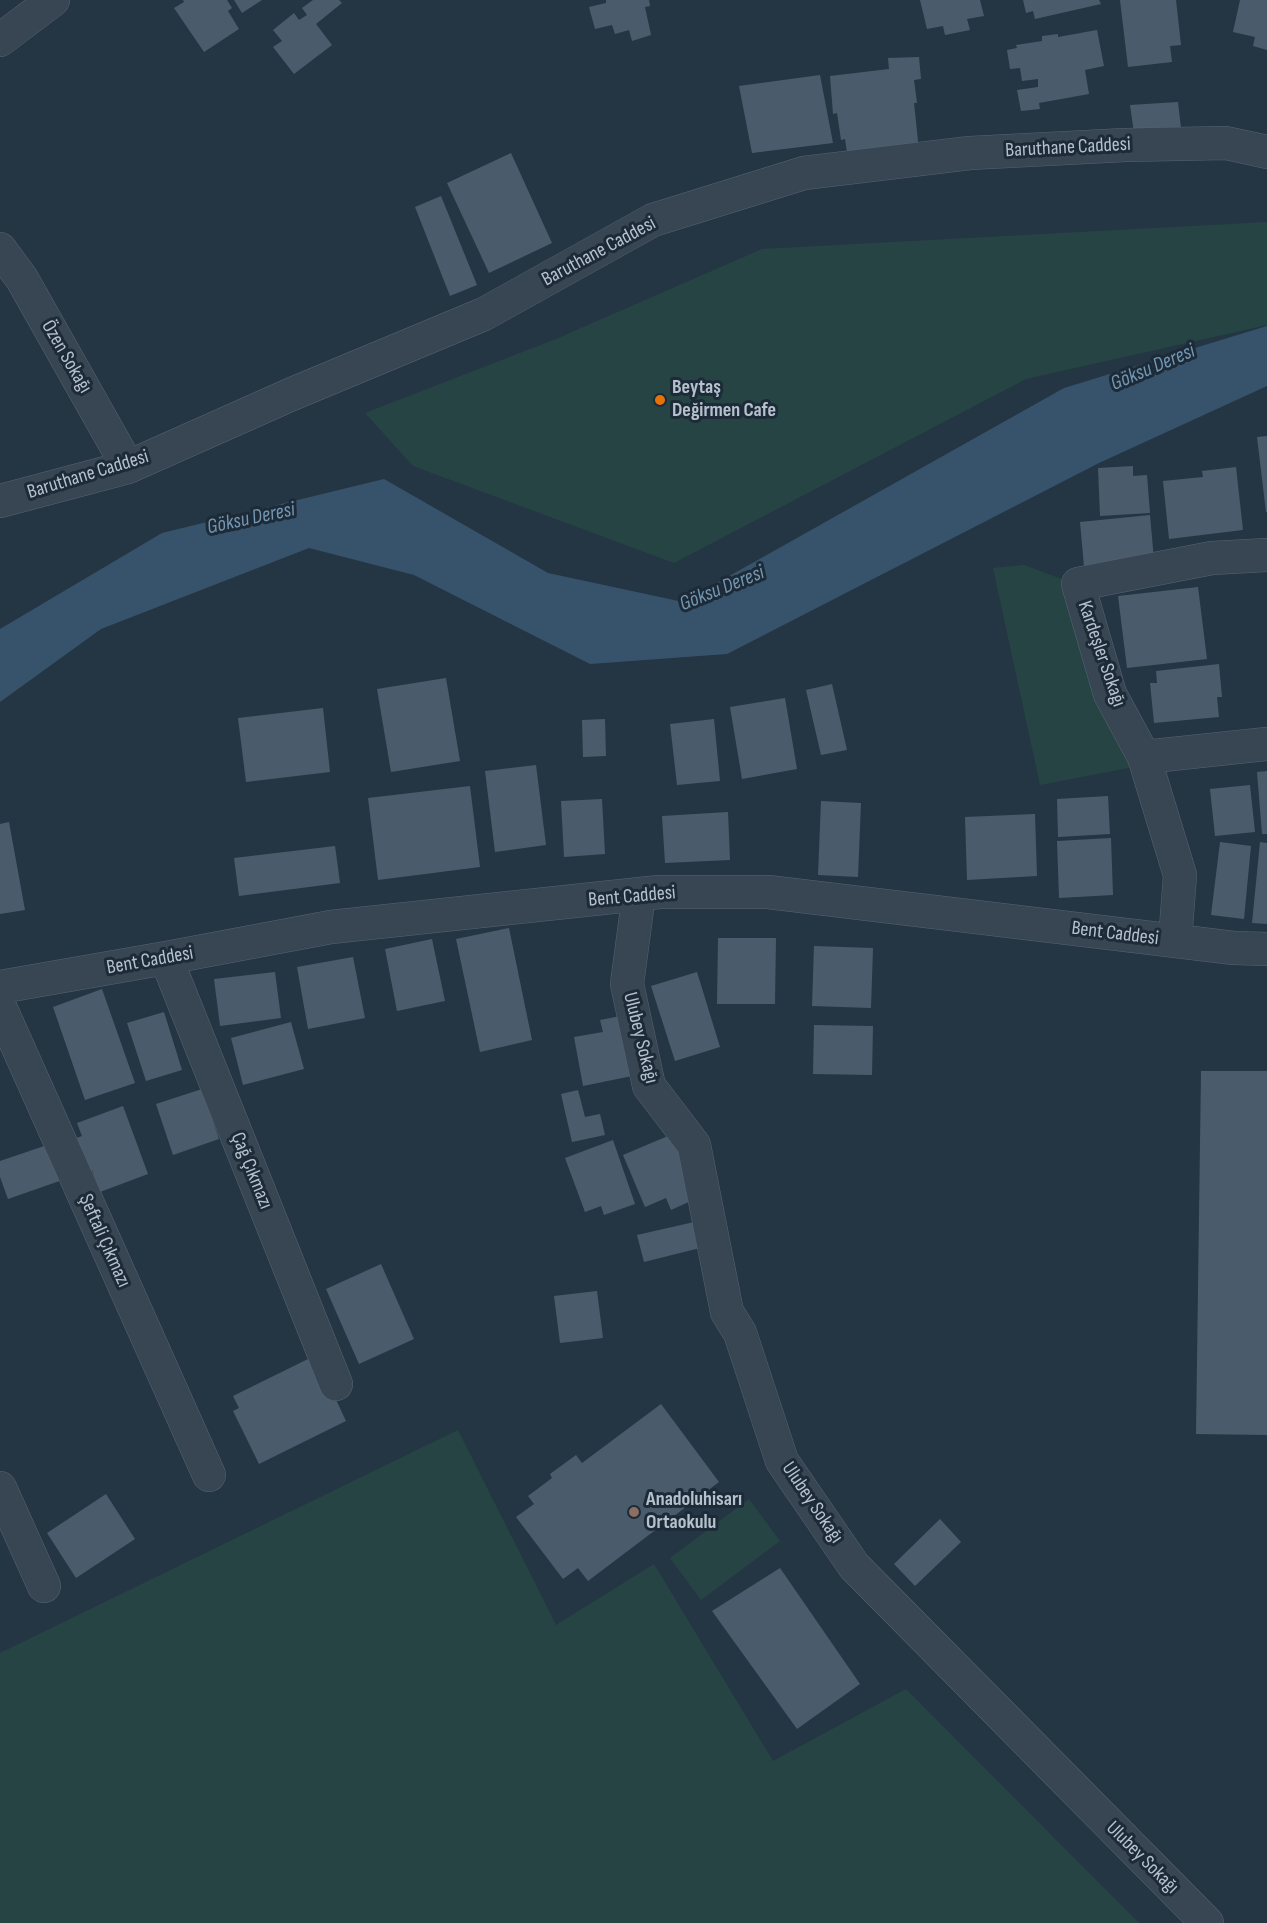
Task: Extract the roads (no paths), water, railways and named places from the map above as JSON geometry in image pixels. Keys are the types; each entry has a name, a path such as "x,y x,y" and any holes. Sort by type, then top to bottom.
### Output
{"street":[{"path":"0,40 53,0"},
{"name":"Baruthane Caddesi","path":"0,501 128,467 292,394 484,314 653,220 804,173 970,153 1125,145 1226,143 1267,152"},
{"name":"Özen Sokağı","path":"0,249 22,279 128,467"},
{"name":"Kardeşler Sokağı","path":"1175,941 1180,875 1144,757 1110,694 1078,584 1212,558 1267,555"},
{"path":"1144,757 1267,744"},
{"name":"Bent Caddesi","path":"0,987 331,927 658,892 768,892 1234,948 1267,949"},
{"name":"Ulubey Sokağı","path":"639,894 627,984 649,1086 694,1145 727,1312 740,1333 782,1461 854,1566 1207,1923"},
{"name":"Çağ Çıkmazı","path":"166,958 336,1384"},
{"name":"Şeftali Çıkmazı","path":"0,1007 209,1475"},
{"path":"0,1488 44,1586"}],"water":[{"name":"Göksu Deresi","path":"1267,326 1267,386 1099,463 727,654 590,664 414,575 309,548 101,629 0,702 0,629 162,533 384,479 548,573 683,602 1064,388"}],"place":[{"name":"Beytaş Değirmen Cafe","path":"660,400"},
{"name":"Anadoluhisarı Ortaokulu","path":"634,1512"}]}
